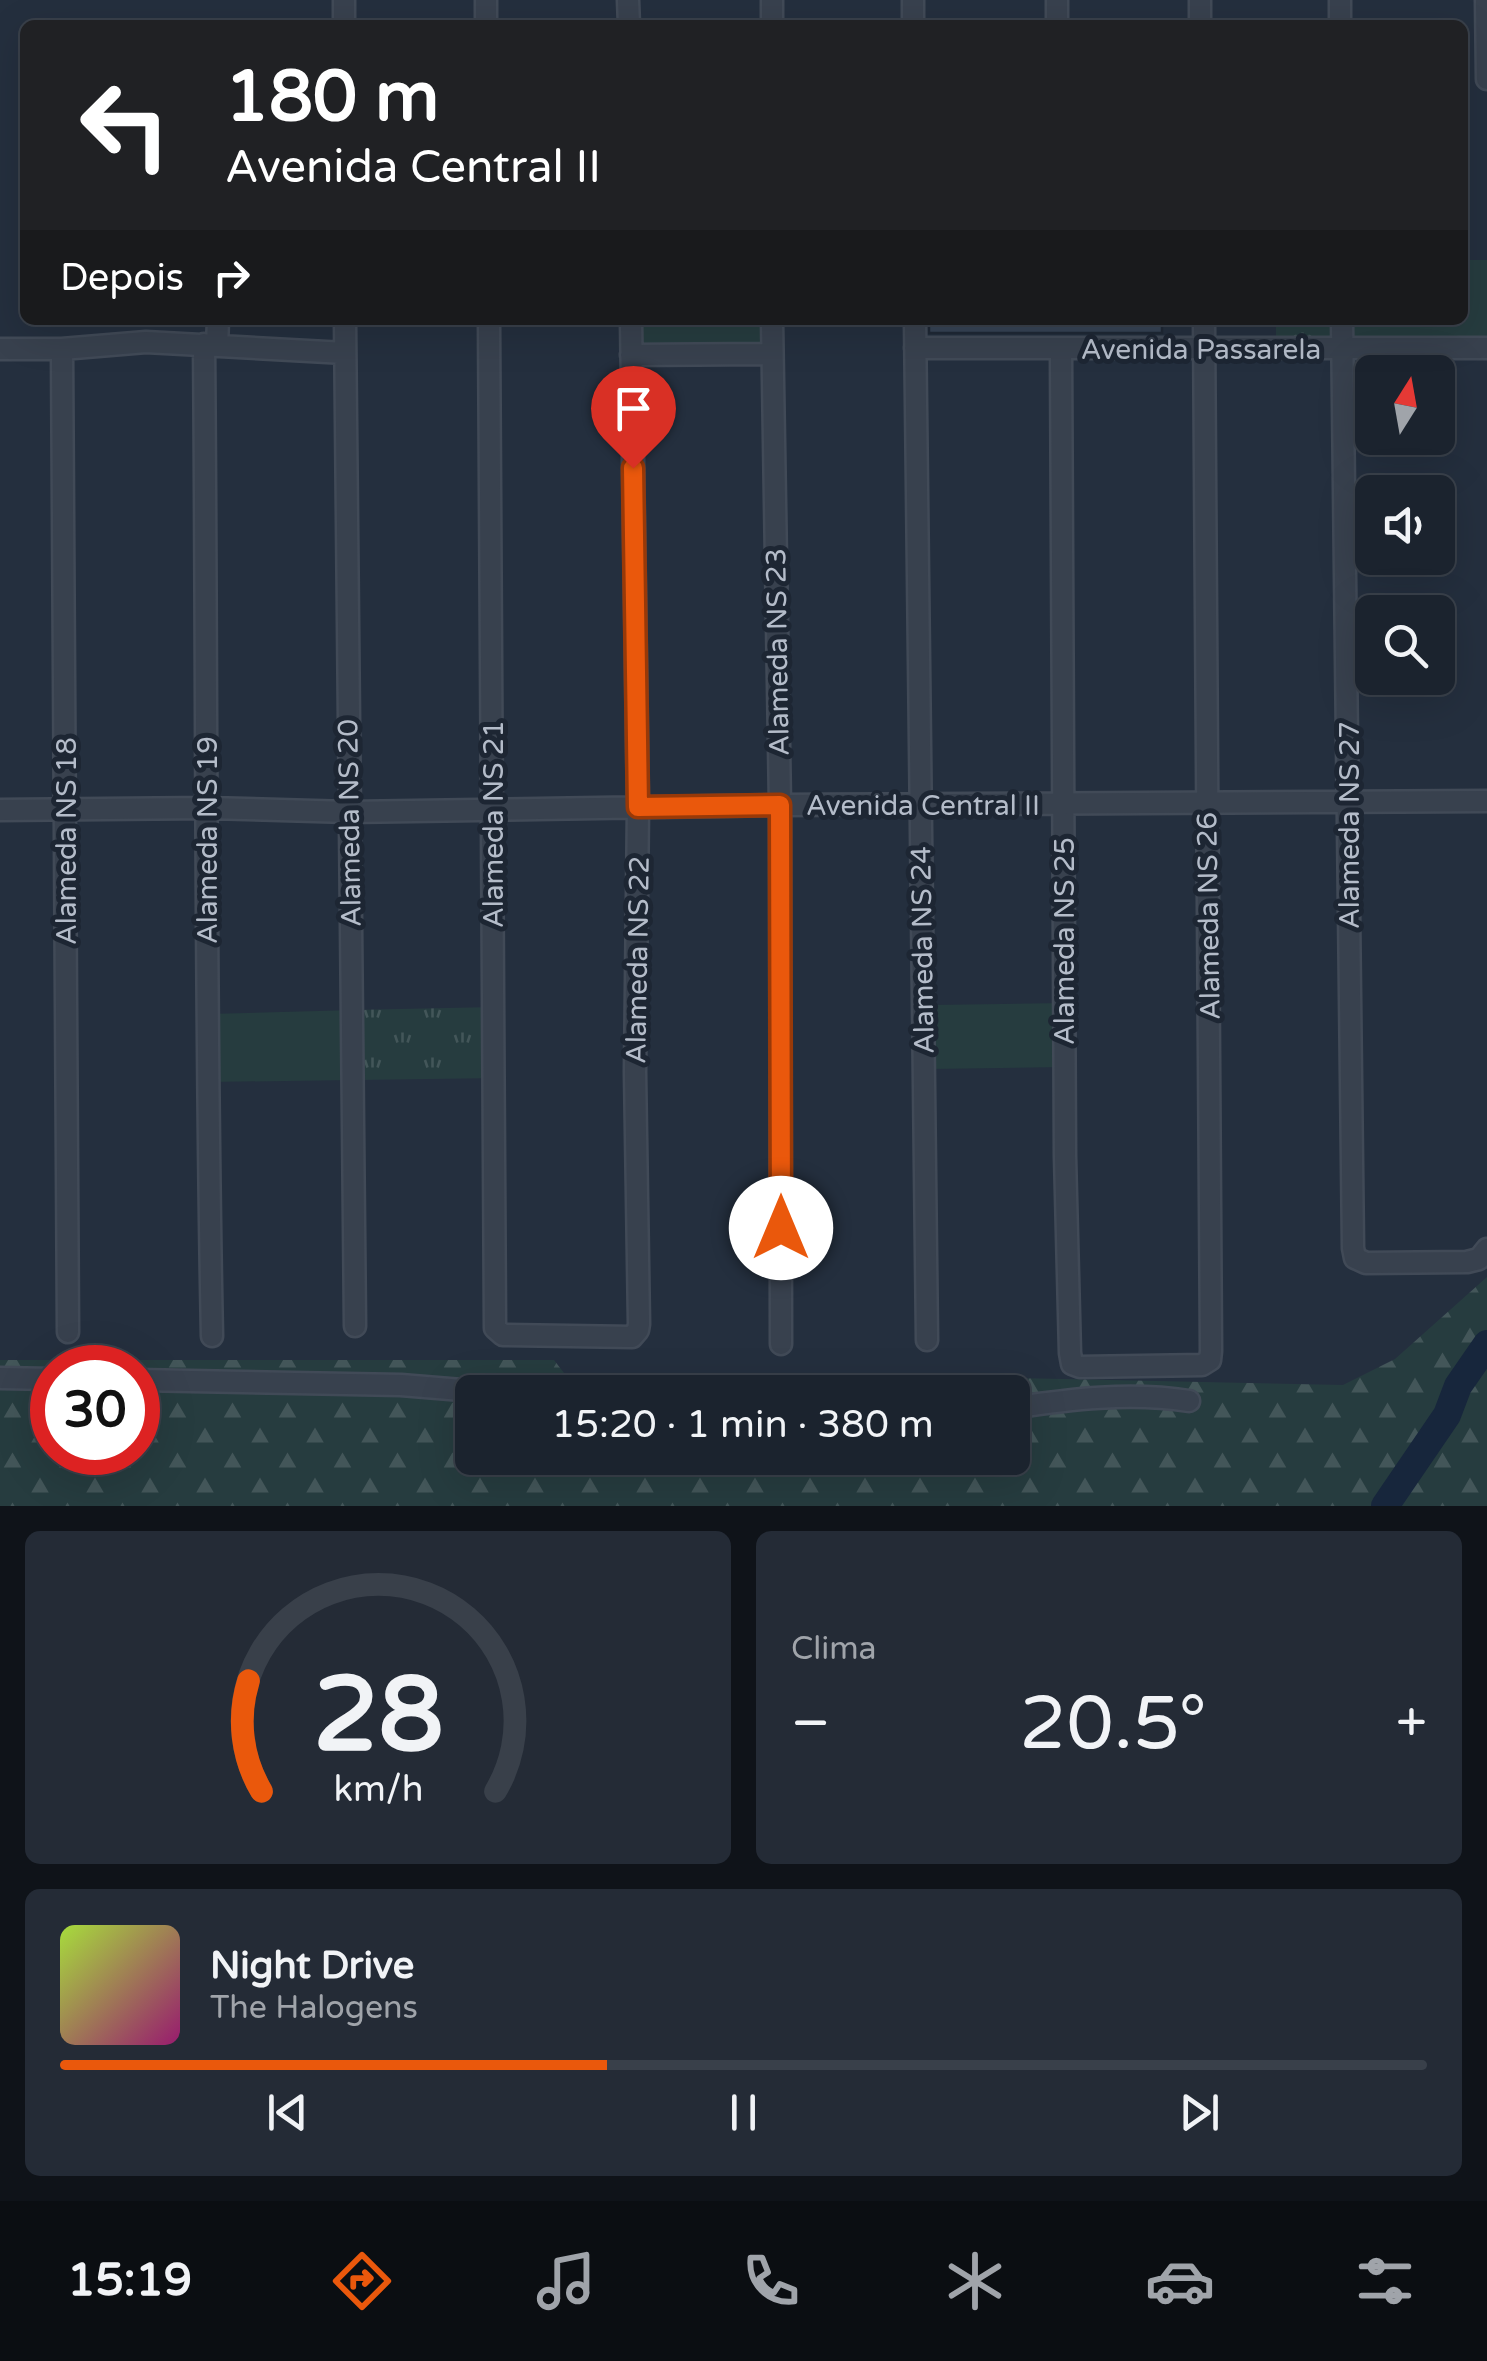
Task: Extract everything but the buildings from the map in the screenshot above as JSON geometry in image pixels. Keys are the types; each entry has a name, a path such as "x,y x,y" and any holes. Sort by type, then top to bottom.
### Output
{"street":[{"path":"1486,0 1487,79"},
{"path":"144,325 146,342"},
{"name":"Alameda NS 19","path":"212,1336 205,1012 210,345 216,325"},
{"name":"Alameda NS 20","path":"346,325 355,1326"},
{"name":"Alameda NS 21","path":"488,325 495,1328"},
{"name":"Alameda NS 22","path":"495,1328 505,1335 604,1338 629,1338 638,1330 638,807 631,325"},
{"name":"Alameda NS 23","path":"772,325 780,805 782,1344"},
{"name":"Alameda NS 24","path":"915,325 927,1340"},
{"name":"Alameda NS 26","path":"1070,1353 1072,1364 1080,1367 1202,1365 1210,1360 1204,325"},
{"name":"Alameda NS 27","path":"1342,325 1353,1248 1355,1258 1366,1263 1474,1261 1487,1249"},
{"path":"0,349 146,342 345,353"},
{"name":"Avenida Passarela","path":"916,348 1487,348"},
{"name":"Alameda NS 18","path":"62,349 68,1332"},
{"name":"Alameda NS 25","path":"1061,350 1065,1156 1070,1353"},
{"path":"631,355 771,354"},
{"name":"Avenida Central II","path":"0,810 208,808 349,812 1487,800"},
{"path":"0,1378 30,1379"},
{"path":"160,1380 455,1389"},
{"path":"1030,1406 1108,1398 1188,1401"}],"green space":[{"path":"1468,260 1487,260 1487,345 1351,347 1351,325 1468,325"},
{"path":"633,325 776,325 777,350 633,354"},
{"path":"1276,325 1346,325 1346,347 1276,348"},
{"path":"1064,1003 1065,1067 930,1069 931,1005"},
{"path":"497,1007 497,1078 354,1080 354,1010"},
{"path":"354,1010 354,1080 209,1082 209,1014"},
{"path":"1487,1277 1487,1506 0,1506 0,1360 30,1360 30,1475 160,1475 160,1360 554,1360 570,1375 455,1375 455,1475 1030,1475 1030,1378 1343,1385 1395,1359"},
{"path":"785,1373 878,1375 781,1375"}],"waterway":[{"path":"1385,1506 1447,1415 1458,1386 1487,1344"}],"route":[{"path":"633,468 638,807 780,805 781,1228"}]}
